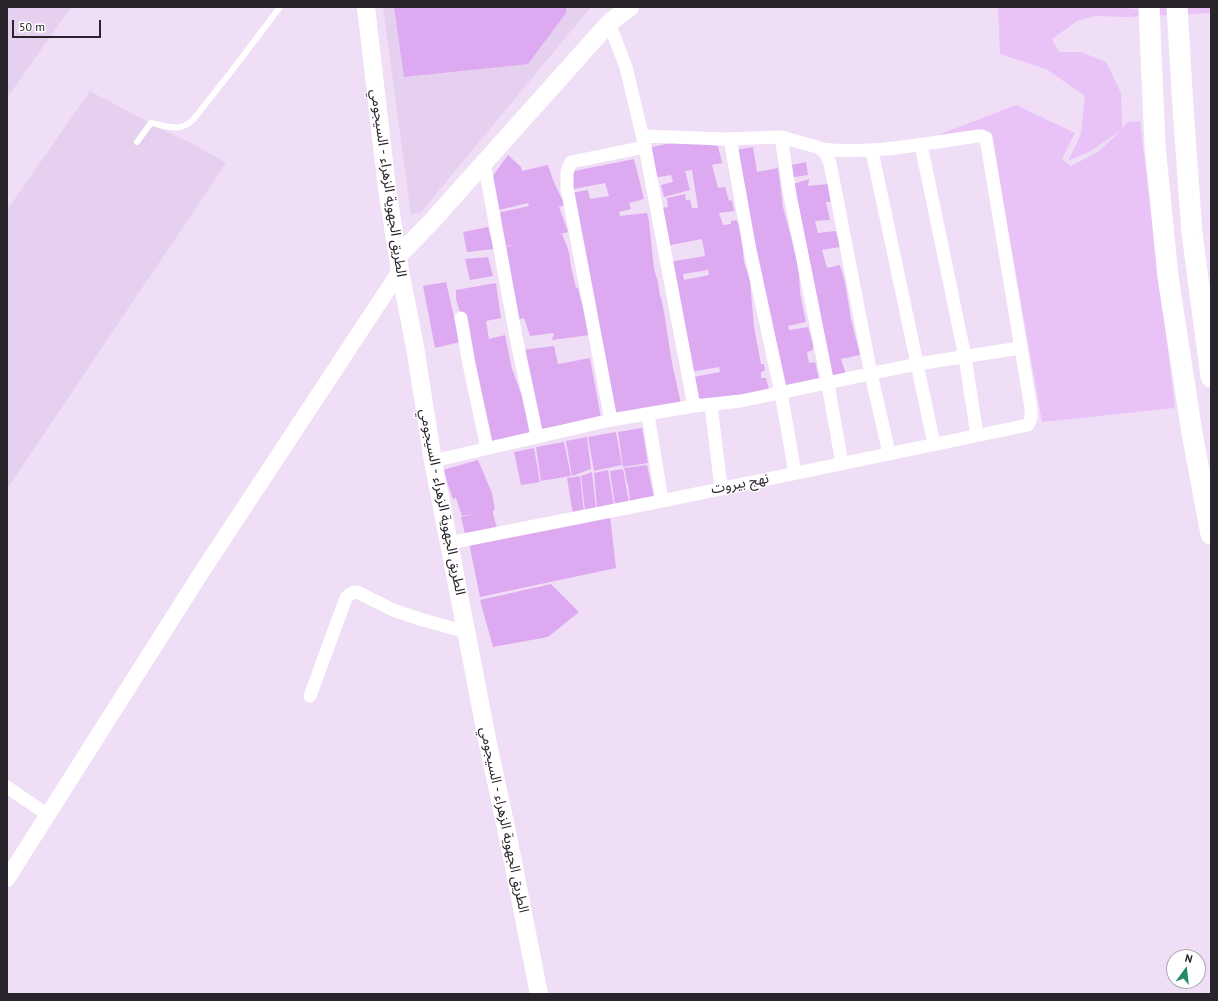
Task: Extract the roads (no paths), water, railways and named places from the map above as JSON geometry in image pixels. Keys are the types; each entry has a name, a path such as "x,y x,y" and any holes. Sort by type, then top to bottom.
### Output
{"highway":[{"path":"1149,7 1155,146 1168,277 1192,432 1211,534"},
{"path":"1177,7 1192,233 1211,377"}],"main road":[{"name":"الطريق الجهوية الزهراء - السيجومي","path":"366,7 386,182 433,461 488,744 539,994"},
{"path":"399,263 432,221 609,23 630,7"}],"street":[{"path":"609,23 626,66 644,142 694,406"},
{"path":"433,461 611,420 648,415 694,406 741,401 828,384 917,364 1020,348 986,138 978,136 872,151 834,151 781,138 644,142 571,162 567,172 567,188 611,420"},
{"path":"781,138 790,194 828,384 842,464"},
{"path":"730,139 749,245 795,473"},
{"path":"921,145 965,357 977,435"},
{"path":"821,149 828,157 830,163 871,374 889,453"},
{"path":"872,151 934,444"},
{"path":"484,162 516,337 537,436"},
{"path":"7,879 399,263"},
{"path":"461,318 487,448"},
{"name":"نهج بيروت","path":"450,543 662,501 1028,425 1030,422 1031,408 1020,348"},
{"path":"711,405 721,488"},
{"path":"648,415 662,501"},
{"path":"310,696 346,598 353,592 357,592 393,610 466,632"},
{"path":"7,786 48,815"}],"lane":[{"path":"137,142 151,123 165,127 179,127 186,126 193,120 280,7"}]}
